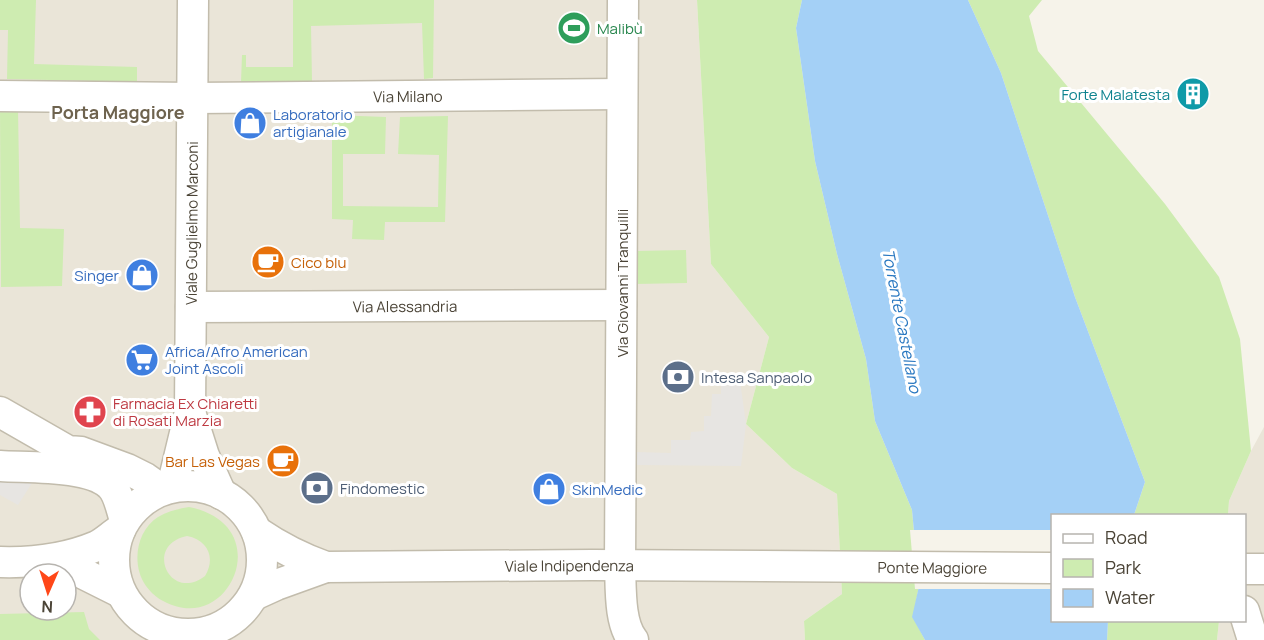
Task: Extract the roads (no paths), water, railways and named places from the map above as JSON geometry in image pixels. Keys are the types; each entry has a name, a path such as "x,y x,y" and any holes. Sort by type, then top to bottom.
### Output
{"street":[{"name":"Viale Guglielmo Marconi","path":"167,489 190,412 194,0"},
{"name":"Via Giovanni Tranquilli","path":"623,0 620,565 622,607 628,634 633,640"},
{"name":"Via Milano","path":"0,96 193,98 622,94"},
{"name":"Via Alessandria","path":"190,307 621,305"},
{"name":"Viale Guglielmo Marconi","path":"190,412 204,456 221,494"},
{"path":"9,417 15,442 0,465 80,471 98,476 112,486 122,525"},
{"path":"9,417 68,451 81,452 127,469 167,489"},
{"path":"127,469 160,457 181,443"},
{"name":"Viale Indipendenza","path":"35,562 99,545 122,525 141,502 167,489 189,486 206,488 236,503 248,516 257,532 262,553 261,575 254,595 222,632 162,634 137,614 120,592 114,571 114,550 122,525"},
{"name":"Viale Indipendenza","path":"257,532 280,548 326,567"},
{"name":"Viale Indipendenza","path":"0,562 18,562"},
{"name":"Viale Indipendenza","path":"254,595 326,567 620,565 811,567"},
{"name":"Ponte Maggiore","path":"811,567 1051,568"},
{"path":"1246,568 1264,569"},
{"name":"Viale Indipendenza","path":"78,571 120,592"},
{"path":"1246,615 1253,640"}],"water":[{"name":"Torrente Castellano","path":"802,0 968,0 1001,73 1075,297 1145,482 1134,514 1051,514 1051,622 1108,622 1107,640 925,640 912,617 919,586 912,510 875,421 866,359 837,254 815,161 796,28"}],"place":[{"name":"Malibù","path":"574,28"},
{"name":"Forte Malatesta","path":"1193,94"},
{"name":"Laboratorio artigianale","path":"250,123"},
{"name":"Cico blu","path":"268,262"},
{"name":"Singer","path":"142,275"},
{"name":"Africa/Afro American Joint Ascoli","path":"142,360"},
{"name":"Intesa Sanpaolo","path":"678,377"},
{"name":"Farmacia Ex Chiaretti di Rosati Marzia","path":"90,412"},
{"name":"Bar Las Vegas","path":"283,461"},
{"name":"Findomestic","path":"317,488"},
{"name":"SkinMedic","path":"549,489"}],"district":[{"name":"Porta Maggiore","path":"118,112"}]}
